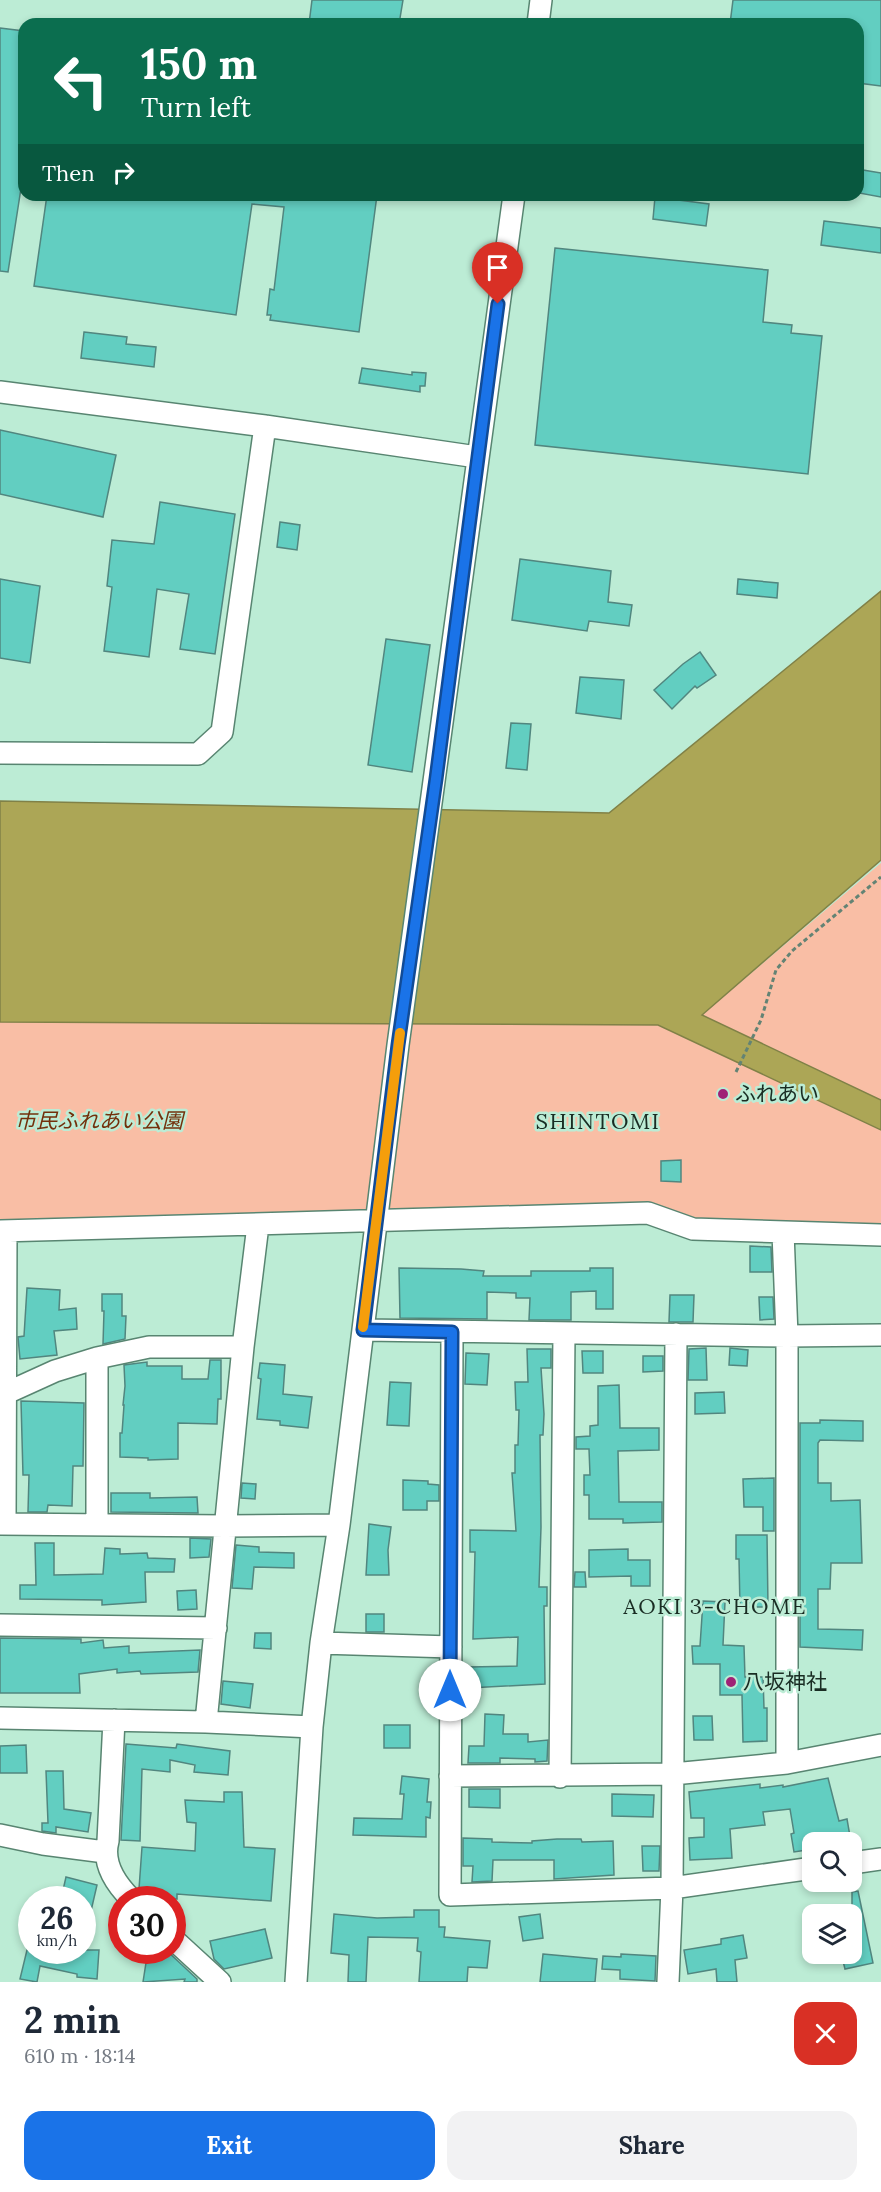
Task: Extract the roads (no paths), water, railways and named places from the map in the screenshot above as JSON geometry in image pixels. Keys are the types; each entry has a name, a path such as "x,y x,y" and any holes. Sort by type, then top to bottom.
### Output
{"street":[{"path":"539,18 541,0"},
{"path":"296,1982 312,1727 321,1643 339,1525 398,1045 513,201"},
{"path":"0,393 265,426 477,457"},
{"path":"0,753 198,754 222,732 265,426"},
{"path":"339,1525 2,1524 3,1231 648,1213 693,1229 881,1235"},
{"path":"206,1722 243,1347 258,1225"},
{"path":"783,1232 787,1336 787,1763"},
{"path":"363,1330 787,1336 881,1335"},
{"path":"452,1332 450,1895 672,1888 802,1870"},
{"path":"560,1777 564,1333"},
{"path":"668,1982 672,1888 676,1334"},
{"path":"2,1395 55,1371 97,1358 149,1347 243,1347"},
{"path":"97,1358 97,1525"},
{"path":"0,1625 216,1628"},
{"path":"321,1643 451,1647"},
{"path":"0,1719 206,1722 312,1727"},
{"path":"114,1720 108,1841 105,1852 113,1875 120,1886"},
{"path":"450,1776 560,1777 673,1774 787,1763 881,1744"},
{"path":"0,1835 43,1844 105,1852"},
{"path":"862,1862 881,1859"},
{"path":"186,1951 220,1982"}],"place":[{"name":"ふれあい","path":"723,1094"},
{"name":"八坂神社","path":"731,1682"}],"district":[{"name":"SHINTOMI","path":"598,1121"},
{"name":"AOKI 3-CHOME","path":"715,1606"}],"park label":[{"name":"市民ふれあい公園","path":"99,1121"}]}
